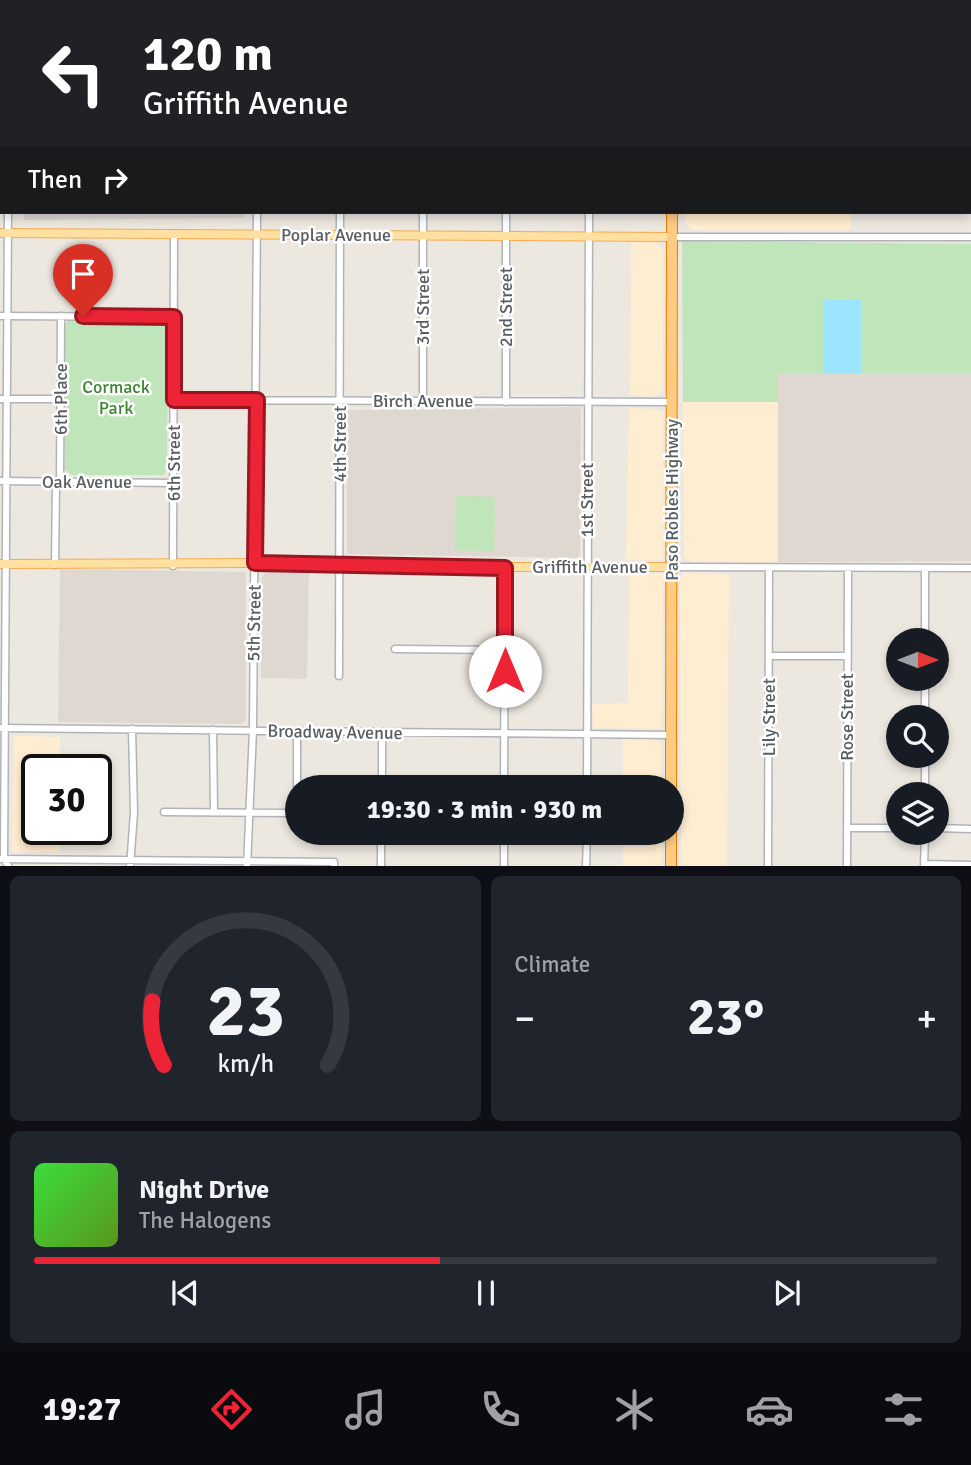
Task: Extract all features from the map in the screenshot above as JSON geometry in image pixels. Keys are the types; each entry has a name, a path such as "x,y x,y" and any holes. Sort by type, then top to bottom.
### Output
{"highway":[{"name":"Paso Robles Highway","path":"671,775 672,214"},
{"path":"671,845 671,866"}],"main road":[{"name":"Poplar Avenue","path":"4,233 672,237"},
{"name":"Griffith Avenue","path":"4,564 173,566 255,563 339,567 672,567"}],"street":[{"path":"1,861 4,233 8,214"},
{"name":"5th Street","path":"247,864 253,730 257,214"},
{"name":"4th Street","path":"339,676 340,214"},
{"name":"3rd Street","path":"423,214 423,401"},
{"name":"2nd Street","path":"506,214 506,402"},
{"name":"1st Street","path":"587,775 589,214"},
{"name":"6th Street","path":"173,566 174,234"},
{"path":"672,237 971,237"},
{"path":"4,316 174,317"},
{"name":"6th Place","path":"55,565 61,316"},
{"path":"4,399 61,399"},
{"name":"Birch Avenue","path":"174,400 672,402"},
{"name":"Oak Avenue","path":"4,482 173,483"},
{"name":"Griffith Avenue","path":"672,567 971,568"},
{"path":"504,775 505,568"},
{"name":"Lily Street","path":"768,866 769,568"},
{"name":"Rose Street","path":"847,866 848,568"},
{"path":"925,568 925,628"},
{"path":"395,649 505,650"},
{"path":"769,656 848,656"},
{"name":"Broadway Avenue","path":"3,728 671,735"},
{"path":"130,863 134,812 132,729"},
{"path":"213,730 214,812"},
{"path":"297,732 297,775"},
{"path":"382,733 382,775"},
{"path":"164,812 285,813"},
{"path":"847,828 886,828"},
{"path":"949,828 971,829"},
{"path":"381,845 381,866"},
{"path":"504,845 504,866"},
{"path":"586,866 587,845"},
{"path":"925,845 925,865 971,865"},
{"path":"1,861 334,864"},
{"path":"1,861 9,866"}],"shaded area":[{"path":"24,214 243,214 243,218 24,220"},
{"path":"685,214 851,214 851,230 692,230 685,223"},
{"path":"631,242 657,242 663,249 663,390 656,396 630,396"},
{"path":"778,373 971,373 971,561 778,562"},
{"path":"683,402 778,402 778,562 691,562 684,557"},
{"path":"579,407 580,555 577,558 347,554 347,410"},
{"path":"629,407 663,411 663,558 660,560 626,560"},
{"path":"60,569 246,572 246,721 240,724 58,722"},
{"path":"266,572 309,572 307,679 261,678 262,577"},
{"path":"629,573 663,575 662,723 660,729 593,728 592,704 628,703"},
{"path":"685,573 729,574 727,866 681,866 681,845 684,845 684,775 681,775 680,579"},
{"path":"14,736 60,737 60,754 21,754 21,845 59,845 59,852 12,852"},
{"path":"623,737 656,740 661,743 661,775 623,775"},
{"path":"623,845 661,845 661,866 623,866"}],"green space":[{"path":"682,241 971,244 971,373 861,373 861,300 823,300 823,373 778,373 778,402 683,402"},
{"name":"Cormack Park","path":"68,320 163,320 168,323 167,469 164,475 72,475 65,470 65,326"},
{"path":"456,496 495,497 494,551 455,550"}],"water":[{"path":"823,300 861,300 861,373 823,373"}],"route":[{"path":"83,316 174,317 174,400 257,400 255,563 339,567 505,568 505,671"}]}
